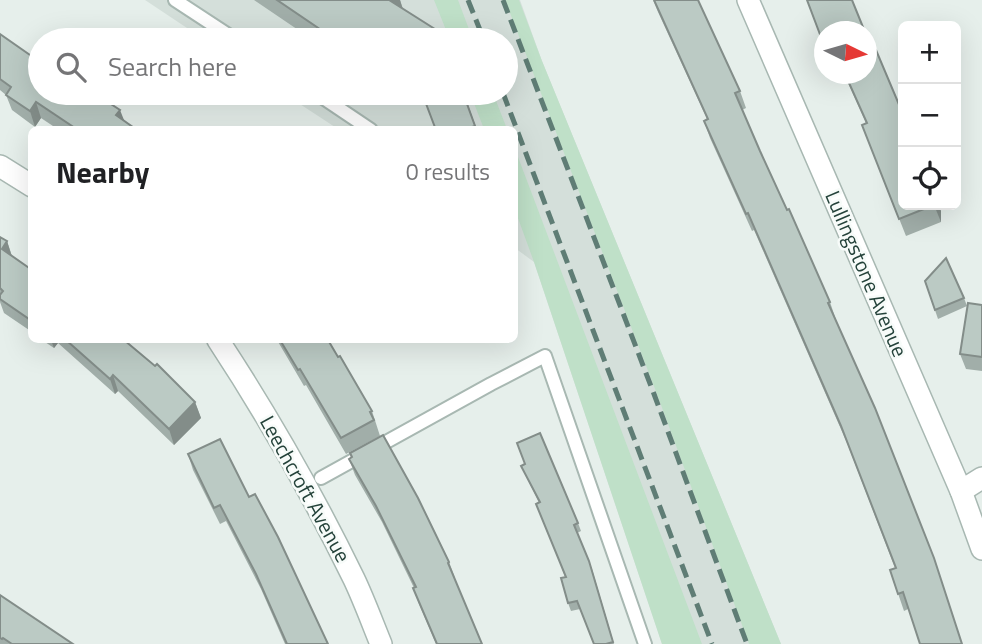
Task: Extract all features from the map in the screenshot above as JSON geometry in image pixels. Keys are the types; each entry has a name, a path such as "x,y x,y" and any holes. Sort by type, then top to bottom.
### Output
{"street":[{"name":"Lullingstone Avenue","path":"748,0 961,491 982,549"},
{"path":"0,166 28,184"},
{"name":"Leechcroft Avenue","path":"220,343 302,481 354,581 381,644"},
{"path":"961,491 982,478"}],"lane":[{"path":"175,0 218,28"},
{"path":"334,105 365,126"},
{"path":"321,478 545,356 645,644"}],"shaded area":[{"path":"145,0 520,0 542,61 781,644 662,644 534,262 518,250 518,126 333,126 301,105 518,105 518,28 187,28"}],"green space":[{"path":"434,0 458,0 468,28 445,28"},
{"path":"505,0 519,0 781,644 749,644 657,394"},
{"path":"475,105 498,105 506,126 483,126"},
{"path":"518,157 702,644 662,644 518,218"}],"building":[{"path":"277,0 389,0 433,28 318,28"},
{"path":"654,0 698,0 740,91 735,93 760,151 787,210 789,209 875,408 934,558 962,644 920,644 903,592 898,594 890,570 896,568 841,426 748,213 746,214 704,121 708,119"},
{"path":"807,0 852,0 861,21 815,21"},
{"path":"0,34 28,54 28,105 34,105 30,111 6,95 11,87 0,79"},
{"path":"877,52 898,102 898,210 922,210 899,219 862,125 867,123 849,84 877,84"},
{"path":"40,105 112,105 120,110 116,115 131,126 72,126"},
{"path":"427,105 467,105 475,126 434,126"},
{"path":"0,237 7,241 2,249 28,267 28,318 0,299 3,291 0,288"},
{"path":"946,258 964,298 935,310 925,281"},
{"path":"968,303 982,305 982,357 960,354"},
{"path":"69,343 128,343 155,366 157,364 195,402 169,429 113,375 110,379"},
{"path":"282,343 330,343 372,411 370,412 374,420 341,438 300,369 298,370"},
{"path":"540,433 578,523 574,525 589,561 613,642 594,644 577,601 568,603 561,578 566,577 536,504 540,502 521,466 525,464 517,443"},
{"path":"383,435 449,562 482,644 437,644 413,588 416,587 376,506 349,459 352,457 350,453"},
{"path":"220,439 249,497 255,494 278,537 328,644 287,644 256,574 220,505 214,508 188,454"},
{"path":"0,595 73,644 12,644 0,638"}],"railway":[{"path":"468,0 479,28"},
{"path":"503,0 514,28"},
{"path":"518,39 747,644"},
{"path":"508,105 516,126"},
{"path":"518,133 712,644"}]}
